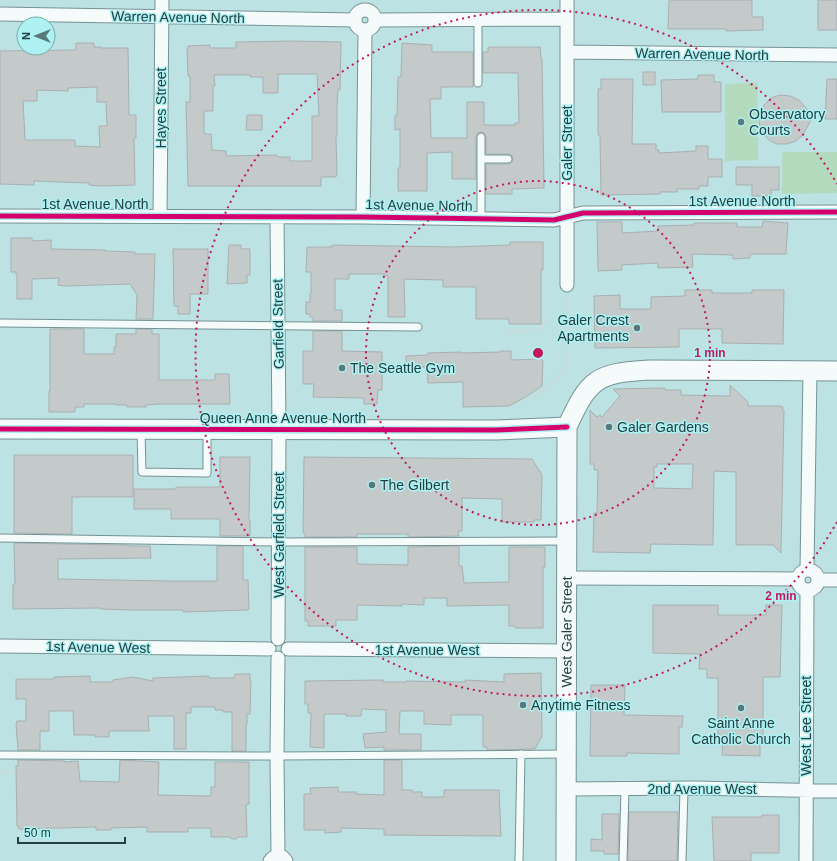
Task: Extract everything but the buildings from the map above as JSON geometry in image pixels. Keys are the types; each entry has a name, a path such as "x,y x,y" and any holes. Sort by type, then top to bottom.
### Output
{"main road":[{"path":"567,427 579,401 587,390 598,380 613,374 649,370 837,371"},
{"name":"Queen Anne Avenue North","path":"0,429 496,430 567,427"},
{"name":"West Galer Street","path":"566,861 567,427"}],"street":[{"name":"Hayes Street","path":"160,216 162,0"},
{"name":"Galer Street","path":"567,0 567,290"},
{"path":"365,5 372,13 375,20 372,28 365,30 357,26 355,20 365,5"},
{"name":"Warren Avenue North","path":"0,14 355,20"},
{"path":"375,20 567,19"},
{"path":"363,217 365,30"},
{"name":"Warren Avenue North","path":"567,52 837,55"},
{"name":"1st Avenue North","path":"0,216 363,217 554,220 583,213 837,212"},
{"name":"Garfield Street","path":"277,217 279,430"},
{"path":"807,570 810,371"},
{"name":"West Garfield Street","path":"278,859 275,649 279,542 279,430"},
{"path":"807,570 815,572 818,580 815,587 807,590 800,587 798,579 802,571 807,570"},
{"path":"566,578 798,579"},
{"path":"818,580 837,580"},
{"name":"West Lee Street","path":"806,861 807,590"},
{"name":"1st Avenue West","path":"0,646 275,649 285,642 288,649 566,650"},
{"name":"2nd Avenue West","path":"566,789 837,791"}],"lane":[{"path":"478,20 478,83"},
{"path":"481,137 481,218"},
{"path":"482,159 508,159"},
{"path":"0,322 418,327"},
{"path":"141,430 142,472 207,473 207,430"},
{"path":"0,538 279,542 566,541"},
{"path":"519,861 521,754"},
{"path":"0,755 277,756 566,754"},
{"path":"623,861 625,789"},
{"path":"682,861 684,789"}],"path":[{"path":"531,399 550,385 566,368 567,290"},
{"path":"507,331 536,330 549,321"},
{"path":"0,772 14,772"}],"green space":[{"name":"Observatory Courts","path":"757,83 758,160 725,161 725,84"},
{"name":"Observatory Courts","path":"782,152 837,152 837,193 782,194"}],"cycle path":[{"path":"0,216 363,217 554,220 583,213 837,212"},
{"path":"0,429 496,430 567,427"}],"place":[{"name":"Observatory Courts","path":"741,122"},
{"name":"Galer Crest Apartments","path":"637,328"},
{"name":"The Seattle Gym","path":"342,368"},
{"name":"Galer Gardens","path":"609,427"},
{"name":"The Gilbert","path":"372,485"},
{"name":"Anytime Fitness","path":"523,705"},
{"name":"Saint Anne Catholic Church","path":"741,708"}]}
